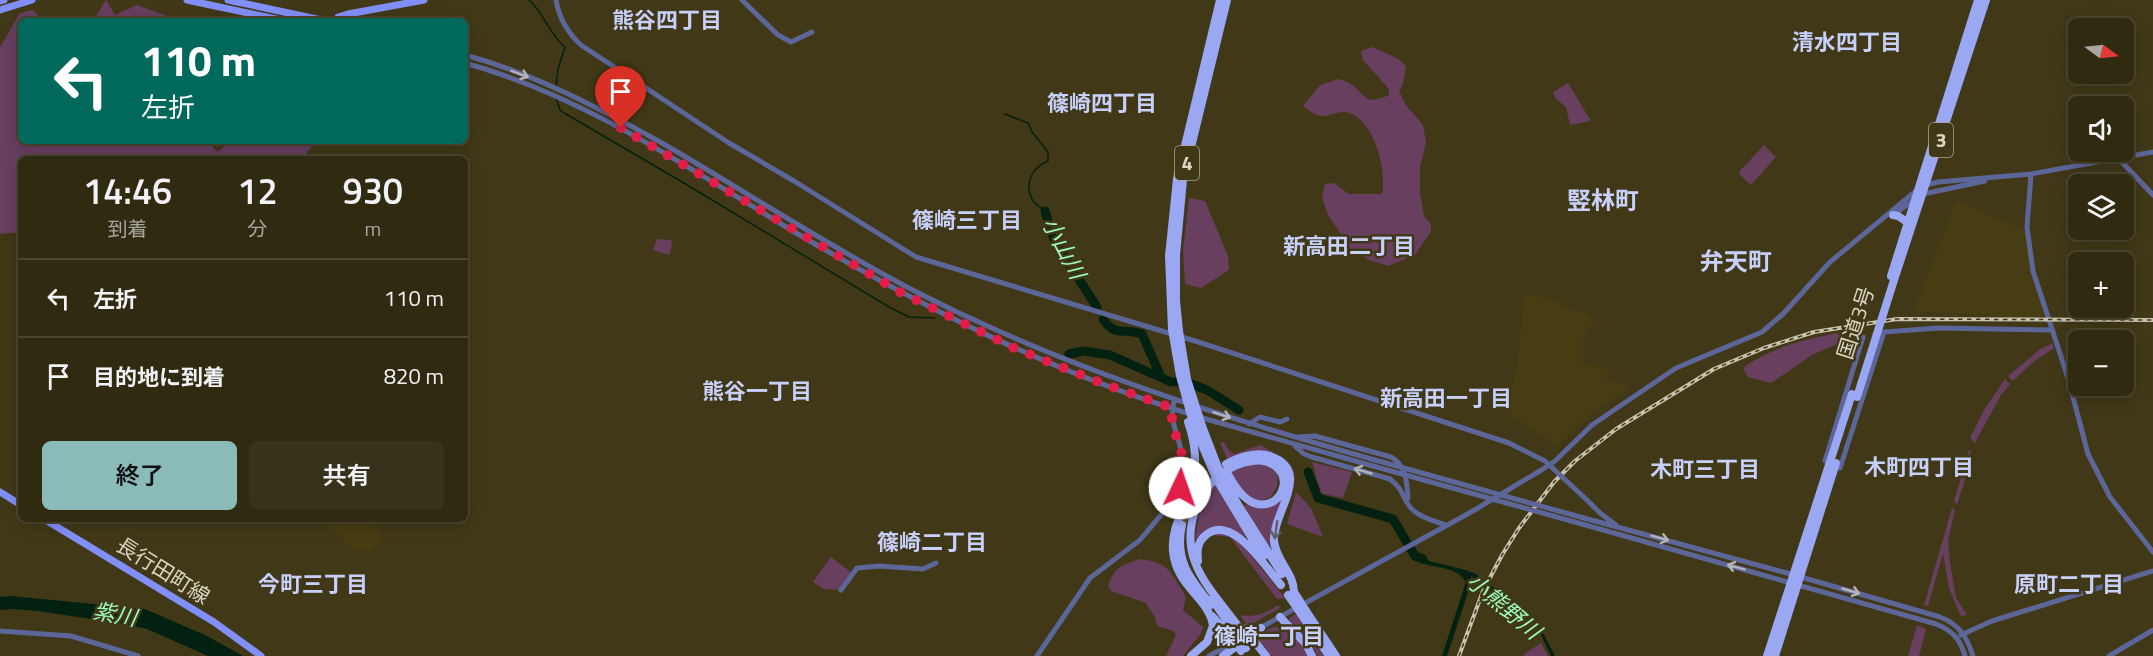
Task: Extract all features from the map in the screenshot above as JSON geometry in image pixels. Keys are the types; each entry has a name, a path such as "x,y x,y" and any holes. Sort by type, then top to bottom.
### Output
{"highway":[{"name":"4","path":"1220,0 1177,179 1169,256 1176,357 1197,424 1223,477 1329,656"},
{"name":"4","path":"1197,424 1195,405 1175,330 1176,255 1183,180 1227,0"},
{"name":"国道3号","path":"1892,280 1914,199 1926,184 1927,173 1978,0"},
{"name":"国道3号","path":"1775,656 1796,580 1920,192 1986,0"},
{"path":"1893,215 1907,222"},
{"path":"1191,656 1204,646 1212,634 1212,620 1180,576 1173,548 1175,530 1194,477 1197,424"},
{"path":"1194,447 1196,483 1185,537 1187,557 1194,574 1252,656"},
{"path":"1202,483 1222,466 1249,455 1266,454 1283,463 1289,474 1291,487 1277,520 1274,543 1278,557 1294,583 1291,594"},
{"path":"1223,477 1241,494 1257,504 1272,503 1279,497 1284,480 1279,468 1270,463 1260,460 1248,461 1232,467 1210,483 1197,509 1191,541 1194,562 1226,606 1237,632"},
{"name":"4","path":"1223,477 1244,527 1281,585 1291,594"},
{"path":"1182,525 1179,538 1180,562 1195,595"},
{"path":"1260,656 1248,648 1207,580 1198,562 1198,547 1206,535 1220,530 1231,532 1241,538 1281,585"},
{"path":"1179,538 1181,557 1189,575 1237,632"},
{"name":"国道3号","path":"1767,656 1796,580"},
{"path":"1206,609 1237,632"},
{"name":"4","path":"1303,612 1336,656"},
{"path":"1280,617 1306,644 1312,656"},
{"path":"1223,656 1262,628"},
{"path":"1248,648 1266,656"}],"main road":[{"path":"0,10 32,0"},
{"path":"187,0 271,18"},
{"path":"228,0 312,18"},
{"path":"337,18 424,0"},
{"path":"0,492 18,503"},
{"name":"長行田町線","path":"49,522 214,622 261,656"}],"street":[{"path":"556,0 561,18 571,35 581,45 729,143 794,180 916,257 1192,340 1509,443 1545,461 1600,513 1623,528"},
{"path":"742,0 778,35 791,42 812,33"},
{"path":"468,56 579,98 710,171 866,264 960,314 1018,341 1076,365 1175,399 1374,463"},
{"path":"468,64 525,84 621,128 859,269 957,321 1025,353 1104,384 1243,430 1374,463 1796,580 1940,617 1951,622 1964,634 1973,656"},
{"path":"2134,155 2153,152"},
{"path":"1926,184 1995,179 2096,162"},
{"path":"2122,162 2153,195"},
{"path":"1927,173 1938,182"},
{"path":"2031,174 2027,227 2033,271 2093,467 2116,505 2153,552"},
{"path":"1877,225 1892,209 1920,192 1966,186 1995,179"},
{"path":"1926,184 1966,186"},
{"path":"1209,656 1544,469 1592,425 1676,368 1762,332 1783,314 1830,262 1914,199"},
{"path":"1840,468 1884,332 1939,328 2052,330"},
{"path":"1825,461 1863,337"},
{"path":"1037,656 1090,578 1140,540 1176,497 1180,488 1182,455 1172,423 1172,408 1175,399"},
{"path":"1243,430 1249,423 1260,417 1280,422 1287,419"},
{"path":"1294,437 1315,436 1391,457 1398,461 1404,473 1408,502"},
{"path":"1293,444 1304,454 1390,479 1401,487 1410,507 1419,514 1446,525"},
{"path":"1583,521 1623,528 1936,624 1957,637 1965,656"},
{"path":"841,590 857,568 879,566 923,569 936,562"},
{"path":"1957,637 1992,621 2153,571"},
{"path":"2109,656 2153,630"},
{"path":"0,631 71,636 138,656"}],"shaded area":[{"path":"106,0 115,15 137,5 172,18 95,18"},
{"path":"33,10 40,18 18,18 18,144 209,144 218,152 227,144 314,144 307,152 307,156 18,156 18,232 0,234 0,47 20,13"},
{"path":"1372,47 1397,58 1406,66 1403,84 1399,91 1406,105 1423,125 1426,142 1420,168 1420,193 1424,216 1431,224 1431,231 1416,254 1389,266 1369,260 1351,249 1328,215 1322,197 1325,184 1334,183 1349,194 1382,194 1383,173 1373,138 1360,120 1352,114 1341,112 1321,116 1303,106 1320,85 1338,79 1350,84 1371,100 1389,95 1389,89 1363,60 1361,51"},
{"path":"1568,83 1591,121 1570,125 1566,107 1556,99 1553,92"},
{"path":"1764,145 1776,157 1751,185 1739,174"},
{"path":"1189,198 1205,201 1228,256 1229,270 1201,288 1185,284 1183,250"},
{"path":"1956,201 2025,230 2045,319 1914,311"},
{"path":"657,239 671,240 669,255 653,250"},
{"path":"1537,295 1559,302 1573,311 1588,313 1594,322 1583,336 1583,364 1611,370 1606,379 1631,387 1593,412 1557,447 1512,416 1508,401 1517,367 1524,296"},
{"path":"1837,333 1844,341 1812,355 1773,382 1748,377 1744,371 1744,367 1777,349"},
{"path":"2052,343 2054,348 2033,362 2013,381 2008,376 2039,350"},
{"path":"2005,379 2010,384 2001,395 1975,443 1970,438 1984,410"},
{"path":"1224,442 1230,452 1235,454 1260,445 1273,452 1228,460 1220,443"},
{"path":"1969,450 1971,451 1967,473 1957,505 1954,501"},
{"path":"1312,462 1352,472 1343,498 1321,493"},
{"path":"1251,464 1264,464 1277,473 1277,484 1269,498 1259,500 1249,496 1231,471"},
{"path":"1214,481 1245,535 1243,537 1231,530 1214,527 1208,529 1198,539 1195,538 1201,505"},
{"path":"1296,492 1311,508 1323,537 1287,524"},
{"path":"1283,499 1273,548 1270,549 1244,506 1247,504 1257,508 1266,508"},
{"path":"1952,508 1955,510 1948,541 1956,598 1967,615 1961,616 1949,589 1943,553 1928,606 1924,605"},
{"path":"328,522 368,522 384,536 371,551 354,549 331,528"},
{"path":"1224,533 1242,544 1285,598 1277,599 1230,537 1209,535"},
{"path":"831,557 852,573 841,590 824,589 813,582"},
{"path":"1139,559 1157,563 1168,570 1186,597 1183,610 1203,627 1200,635 1183,656 1166,656 1176,635 1174,631 1157,626 1155,617 1146,603 1111,591 1108,586 1119,568"},
{"path":"1278,605 1280,608 1250,625 1247,625 1240,615 1260,614"},
{"path":"1296,614 1323,656 1317,656 1315,650 1295,628 1289,618"},
{"path":"1917,625 1926,629 1919,656 1908,656"},
{"path":"1281,627 1291,632 1309,656 1271,656 1259,640 1267,630"},
{"path":"1541,643 1548,656 1524,656 1524,654"}],"water":[{"path":"1413,553 1427,560 1478,575 1478,578 1494,587 1541,629 1555,656 1551,656 1540,633 1531,622 1471,576 1471,583 1447,656 1442,656 1466,582 1454,571 1415,560 1409,555"},
{"name":"紫川","path":"11,596 145,609 207,636 243,656 208,656 147,629 124,624 38,611 0,610 0,597"}],"waterway":[{"name":"小熊野川","path":"529,0 565,47 558,69 556,87"},
{"name":"小熊野川","path":"556,97 560,110 566,114 889,307 909,317 935,318"},
{"name":"小山川","path":"1005,114 1028,123 1032,132 1048,152 1048,161 1034,171 1029,185 1032,199 1045,211"},
{"name":"小山川","path":"1045,211 1053,237 1097,307"},
{"name":"小山川","path":"1103,319 1107,325 1116,330 1142,334 1161,377"},
{"name":"小熊野川","path":"1069,354 1083,351 1110,355 1171,382 1186,382 1207,390 1239,410"},
{"name":"小熊野川","path":"1308,472 1318,498 1393,519 1415,556 1423,559"}],"tunnel":[{"path":"1182,525 1191,499 1202,483"}],"railway":[{"path":"1459,656 1483,591 1502,555 1519,528 1554,482 1575,461 1616,429 1714,369 1764,348 1814,332 1897,319 2153,320"}],"district":[{"name":"熊谷四丁目","path":"667,20"},
{"name":"清水四丁目","path":"1847,42"},
{"name":"篠崎四丁目","path":"1102,103"},
{"name":"竪林町","path":"1603,201"},
{"name":"篠崎三丁目","path":"967,220"},
{"name":"新高田二丁目","path":"1349,246"},
{"name":"弁天町","path":"1736,262"},
{"name":"熊谷一丁目","path":"757,391"},
{"name":"新高田一丁目","path":"1446,398"},
{"name":"木町四丁目","path":"1919,467"},
{"name":"木町三丁目","path":"1705,469"},
{"name":"篠崎二丁目","path":"932,542"},
{"name":"今町三丁目","path":"313,584"},
{"name":"原町二丁目","path":"2069,584"},
{"name":"篠崎一丁目","path":"1269,636"}],"route":[{"path":"621,128 802,236 900,292 957,321 1016,349 1172,408 1172,423 1182,455 1180,488"}]}
